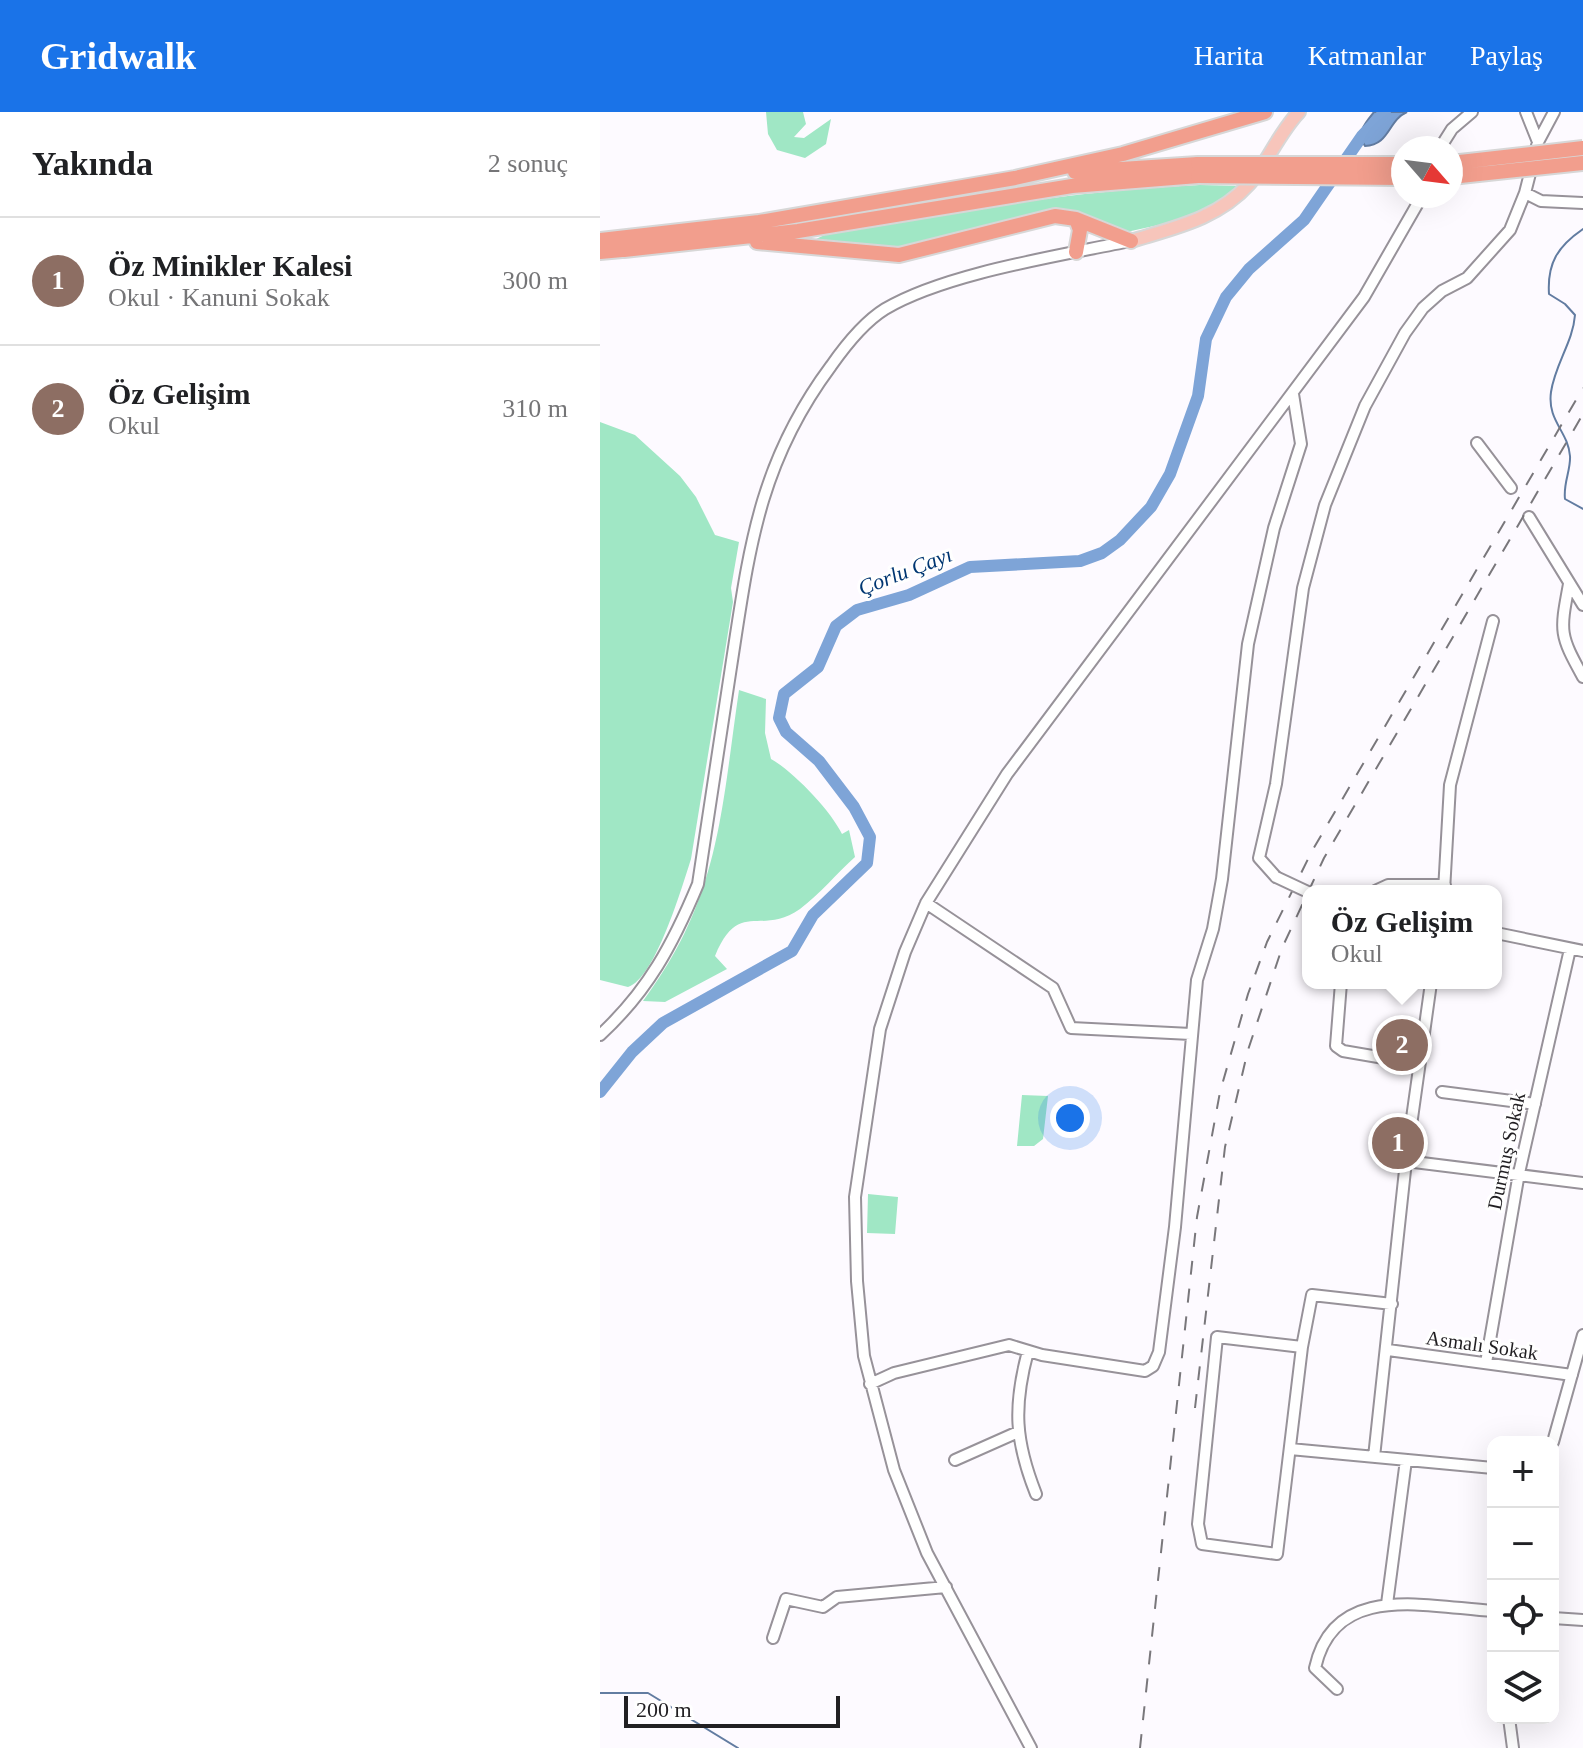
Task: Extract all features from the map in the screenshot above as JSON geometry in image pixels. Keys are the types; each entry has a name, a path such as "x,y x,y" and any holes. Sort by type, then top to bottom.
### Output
{"highway":[{"path":"600,240 759,222 1015,178 1123,154 1265,112"},
{"path":"1463,162 1583,148"},
{"path":"1463,177 1583,163"},
{"path":"1015,178 1391,164"},
{"path":"624,250 798,231 1072,186 1198,170 1391,178"},
{"path":"600,252 742,241 899,255 1025,221 1055,216 1076,219 1131,241"},
{"path":"1076,219 1080,230 1076,252"}],"main road":[{"path":"1131,241 1206,217 1222,208 1249,184 1285,126 1299,112"}],"street":[{"path":"1448,136 1472,112"},
{"path":"1526,112 1538,142"},
{"path":"1302,889 1276,877 1259,858 1276,784 1303,588 1325,505 1365,406 1405,333 1423,308 1484,262 1510,230 1525,193 1538,142 1554,112"},
{"path":"1525,193 1541,201 1583,203"},
{"path":"1031,1748 927,1553 894,1470 870,1384 857,1281 855,1197 880,1029 905,952 926,903 1007,774 1364,297 1415,208"},
{"path":"600,1035 639,996 681,925 698,884 754,525 772,465 790,426 845,347 882,311 916,292 1131,241"},
{"path":"870,1384 894,1373 1009,1345 1145,1371 1153,1366 1159,1352 1175,1227 1197,980 1213,929 1222,879 1248,644 1274,528 1301,444 1293,394"},
{"path":"1477,443 1511,488"},
{"path":"1529,517 1583,605"},
{"path":"1569,584 1560,628 1583,677"},
{"path":"1444,885 1450,785 1493,621"},
{"path":"926,903 1053,988 1071,1028 1191,1034"},
{"path":"1502,934 1583,951"},
{"name":"Durmuş Sokak","path":"1486,1363 1519,1173 1570,949"},
{"path":"1341,989 1336,1046 1343,1051 1419,1064"},
{"path":"1374,1457 1388,1350 1406,1161 1430,989"},
{"path":"1442,1092 1535,1104"},
{"path":"1406,1161 1583,1183"},
{"path":"1302,1347 1217,1337 1198,1524 1202,1544 1277,1554 1302,1347 1312,1295 1392,1304"},
{"path":"1555,1436 1583,1335"},
{"name":"Asmalı Sokak","path":"1388,1350 1572,1375"},
{"path":"1028,1351 1020,1382 1018,1432 1023,1463 1036,1494"},
{"path":"955,1460 1018,1432"},
{"path":"1290,1449 1487,1467"},
{"path":"1387,1604 1406,1460"},
{"path":"773,1638 786,1599 823,1607 837,1597 866,1597 906,1588 946,1587"},
{"path":"1337,1689 1315,1668 1318,1653 1333,1630 1360,1608 1387,1604 1487,1611"},
{"path":"1559,1618 1583,1620"},
{"path":"1510,1724 1513,1748"}],"green space":[{"path":"766,112 803,112 806,124 794,137 804,138 831,119 826,144 805,158 777,150 768,134"},
{"path":"1200,185 1244,186 1209,214 1122,233 1078,213 906,250 883,251 816,239 835,230 1017,203"},
{"path":"600,422 635,435 680,476 696,497 715,535 739,542 731,588 733,602 691,859 657,950 648,968 628,987 600,980"},
{"path":"739,690 766,699 765,733 771,759 811,793 830,814 842,834 849,830 855,857 800,909 786,917 742,923 733,928 715,956 727,969 665,1002 643,1001 688,926 702,890 721,815"},
{"path":"1022,1095 1048,1096 1043,1139 1034,1146 1017,1146"},
{"path":"868,1194 898,1197 895,1234 867,1233"}],"water":[{"path":"1374,112 1407,112 1384,137 1373,145 1365,146 1362,132"}],"waterway":[{"name":"Çorlu Çayı","path":"600,1092 632,1052 663,1023 792,951 813,915 867,863 870,837 854,807 819,761 786,732 779,718 784,694 818,667 836,626 857,610 909,595 970,567 1080,561 1102,553 1120,540 1151,507 1170,474 1198,396 1206,339 1226,297 1249,269 1304,220 1362,136 1385,112"},
{"path":"1583,229 1556,256 1549,283 1549,294 1575,315 1553,382 1551,402 1570,456 1565,499 1583,509"},
{"path":"600,1693 648,1693 738,1748"}],"railway":[{"path":"1140,1748 1197,1217 1220,1092 1248,994 1267,942 1312,851 1583,388"},
{"path":"1311,885 1324,858 1583,414"},
{"path":"1195,1408 1225,1147 1248,1050 1282,948 1302,905"}],"place":[{"name":"Öz Gelişim","path":"1402,1045"},
{"name":"Öz Minikler Kalesi","path":"1398,1143"}]}
